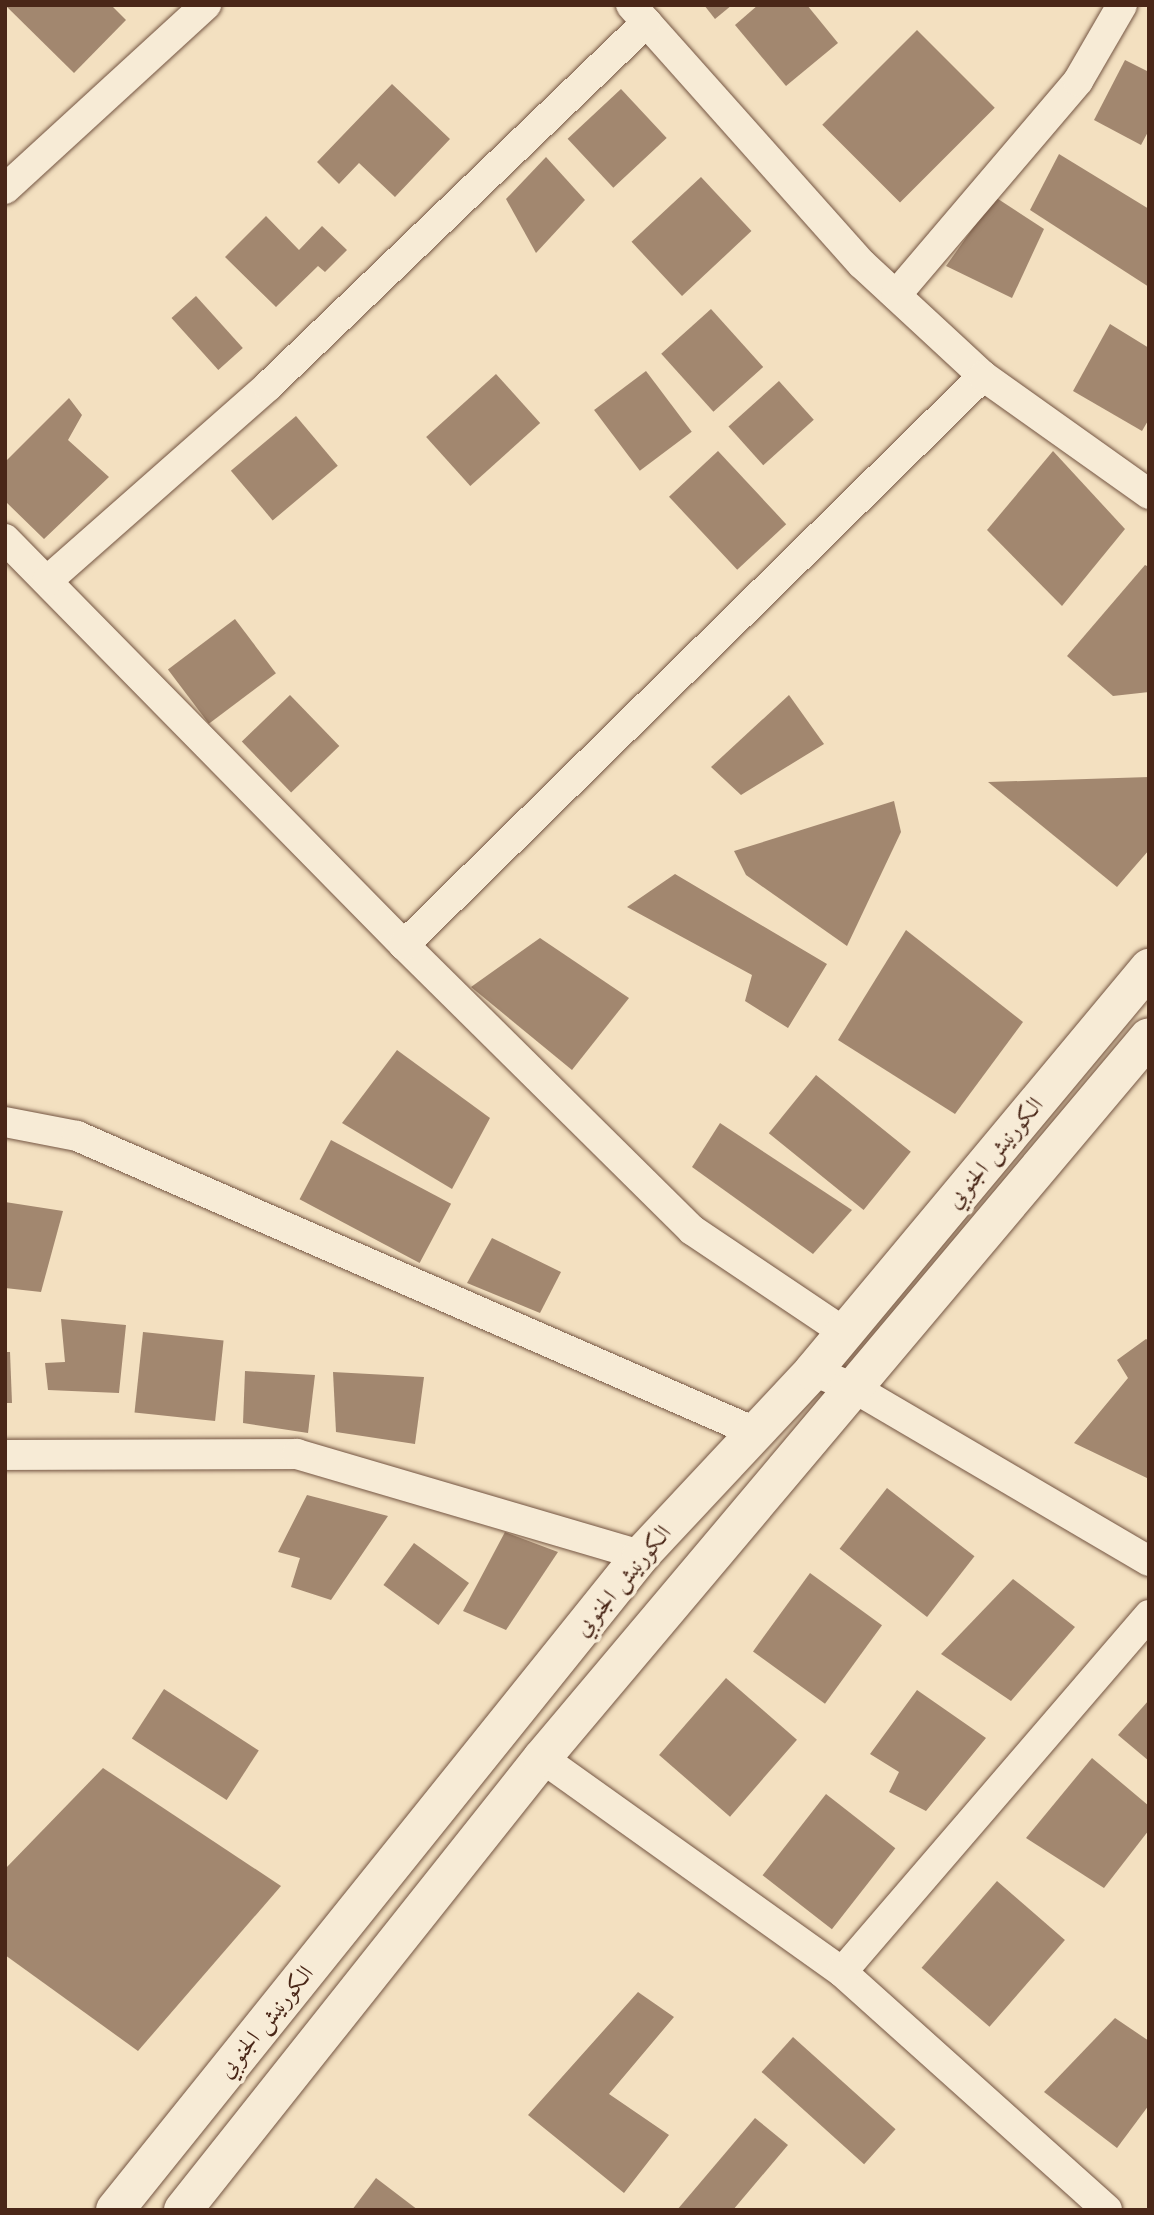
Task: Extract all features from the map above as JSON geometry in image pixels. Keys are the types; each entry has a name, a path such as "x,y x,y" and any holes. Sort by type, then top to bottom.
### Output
{"main road":[{"name":"الكورنيش الجنوبي","path":"116,2210 641,1555 813,1371 1149,968"},
{"name":"الكورنيش الجنوبي","path":"183,2210 542,1758 1149,1037"}],"street":[{"path":"5,189 206,5"},
{"path":"896,295 1078,82 1122,5"},
{"path":"47,581 268,386 639,14 862,264 983,376 1149,494"},
{"path":"404,945 983,376"},
{"path":"5,539 404,945 692,1230 845,1333"},
{"path":"5,1122 78,1136 755,1432"},
{"path":"813,1371 854,1388 1149,1561"},
{"path":"5,1455 297,1454 641,1555"},
{"path":"842,1972 1149,1615"},
{"path":"542,1758 842,1972 1107,2210"}],"building":[{"path":"5,5 111,5 126,20 74,73"},
{"path":"704,5 732,5 715,19"},
{"path":"758,5 807,5 838,43 786,86 735,25"},
{"path":"917,30 995,108 900,203 822,125"},
{"path":"1125,60 1149,72 1149,130 1141,145 1094,120"},
{"path":"392,84 450,139 395,197 359,163 339,184 317,162"},
{"path":"621,89 667,138 613,188 568,139"},
{"path":"1059,154 1149,209 1149,287 1030,210"},
{"path":"546,157 585,200 536,253 506,199"},
{"path":"701,177 751,231 682,296 632,242"},
{"path":"995,197 1044,229 1012,298 946,266"},
{"path":"266,216 299,250 322,226 347,250 325,272 318,266 276,307 225,257"},
{"path":"196,296 243,348 218,370 171,318"},
{"path":"711,309 763,367 713,412 661,354"},
{"path":"1110,324 1149,348 1149,419 1142,431 1073,391"},
{"path":"646,371 692,432 640,471 594,410"},
{"path":"496,374 540,423 470,486 426,437"},
{"path":"779,381 814,420 763,465 728,427"},
{"path":"69,398 82,415 68,440 109,477 44,539 5,501 5,462"},
{"path":"296,416 338,466 273,520 231,471"},
{"path":"718,451 786,524 737,570 669,497"},
{"path":"1053,451 1125,529 1062,606 987,530"},
{"path":"1145,565 1149,567 1149,692 1113,696 1067,656"},
{"path":"235,619 276,673 209,724 168,670"},
{"path":"290,695 339,746 291,793 242,742"},
{"path":"789,695 824,744 741,795 711,767"},
{"path":"1149,777 1149,850 1117,887 988,782"},
{"path":"894,801 901,832 847,946 746,875 734,851"},
{"path":"675,874 827,964 788,1028 745,1001 752,975 627,907"},
{"path":"906,930 1023,1022 955,1114 838,1040"},
{"path":"540,938 629,998 572,1070 471,987"},
{"path":"397,1050 490,1118 452,1189 342,1123"},
{"path":"816,1075 911,1152 864,1210 769,1133"},
{"path":"720,1123 852,1210 813,1254 692,1167"},
{"path":"331,1140 451,1204 420,1263 300,1199"},
{"path":"5,1202 63,1211 41,1292 5,1288"},
{"path":"492,1238 561,1272 540,1313 467,1283"},
{"path":"61,1319 126,1325 119,1393 48,1390 45,1363 65,1362"},
{"path":"143,1332 224,1340 215,1421 135,1413"},
{"path":"1146,1339 1149,1341 1149,1479 1074,1443 1128,1378 1117,1360"},
{"path":"5,1352 10,1352 12,1403 5,1403"},
{"path":"245,1371 315,1375 308,1433 243,1423"},
{"path":"333,1372 424,1377 415,1444 336,1432"},
{"path":"887,1488 974,1556 927,1617 840,1549"},
{"path":"307,1495 388,1516 331,1600 291,1587 300,1558 278,1552"},
{"path":"505,1532 558,1552 506,1630 463,1611"},
{"path":"414,1543 469,1583 438,1625 383,1585"},
{"path":"810,1573 882,1625 825,1704 753,1651"},
{"path":"1013,1579 1075,1627 1011,1701 941,1654"},
{"path":"726,1678 797,1740 730,1817 659,1755"},
{"path":"164,1689 259,1751 227,1800 132,1738"},
{"path":"917,1690 986,1738 926,1811 889,1792 899,1772 870,1754"},
{"path":"1149,1700 1149,1761 1118,1735"},
{"path":"1092,1758 1149,1806 1149,1830 1104,1888 1026,1838"},
{"path":"103,1768 281,1886 138,2051 5,1955 5,1869"},
{"path":"826,1794 895,1848 832,1929 763,1875"},
{"path":"997,1881 1065,1940 989,2027 922,1968"},
{"path":"638,1992 674,2017 609,2094 669,2135 624,2193 528,2115"},
{"path":"1115,2018 1149,2041 1149,2105 1117,2148 1044,2092"},
{"path":"793,2037 896,2129 864,2164 762,2072"},
{"path":"755,2118 788,2145 733,2210 677,2210"},
{"path":"376,2178 418,2210 352,2210"}]}
